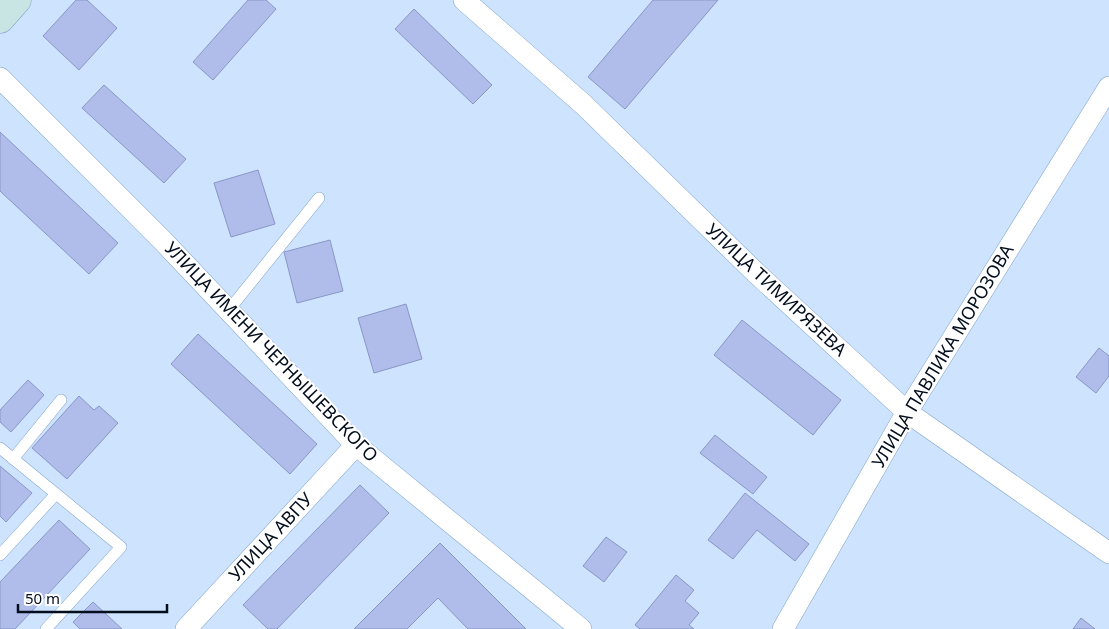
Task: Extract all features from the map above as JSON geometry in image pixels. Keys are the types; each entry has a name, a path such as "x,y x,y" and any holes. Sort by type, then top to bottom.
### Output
{"street":[{"path":"0,18 17,0"},
{"name":"УЛИЦА ТИМИРЯЗЕВА","path":"464,0 584,104 756,273 907,412 1109,553"},
{"name":"УЛИЦА ИМЕНИ ЧЕРНЫШЕВСКОГО","path":"0,78 163,241 356,445 581,629"},
{"name":"УЛИЦА ПАВЛИКА МОРОЗОВА","path":"784,629 907,412 1109,87"},
{"name":"УЛИЦА АВПУ","path":"186,629 356,445"}],"lane":[{"path":"228,311 319,198"},
{"path":"14,459 61,400"},
{"path":"0,448 121,547 46,629"},
{"path":"0,555 56,494"}],"building":[{"path":"76,0 87,0 117,28 79,70 43,36"},
{"path":"248,0 266,0 276,9 213,80 193,62"},
{"path":"653,0 718,0 625,109 588,77"},
{"path":"414,9 492,85 473,104 395,29"},
{"path":"104,85 186,159 164,183 82,108"},
{"path":"0,132 118,243 89,274 0,191"},
{"path":"258,170 275,224 231,237 214,183"},
{"path":"330,240 343,291 297,303 284,252"},
{"path":"406,304 422,359 374,373 358,318"},
{"path":"742,320 841,400 813,435 714,355"},
{"path":"198,334 317,444 290,474 171,364"},
{"path":"1099,348 1109,356 1109,376 1096,393 1076,377"},
{"path":"28,380 44,395 11,432 0,422 0,410"},
{"path":"79,396 94,410 99,406 118,423 67,479 32,448"},
{"path":"715,435 767,477 753,494 700,453"},
{"path":"0,466 32,493 6,522 0,516"},
{"path":"360,485 389,513 277,629 268,629 243,605"},
{"path":"745,493 809,544 795,561 757,530 733,559 708,540"},
{"path":"59,520 90,549 15,629 0,629 0,582"},
{"path":"606,537 627,552 604,582 583,566"},
{"path":"440,543 526,629 468,629 438,598 407,629 354,629"},
{"path":"676,575 694,590 685,601 699,613 689,625 694,629 640,629 635,625"},
{"path":"93,602 122,629 80,629 73,622"},
{"path":"1081,618 1095,629 1073,629"}]}
